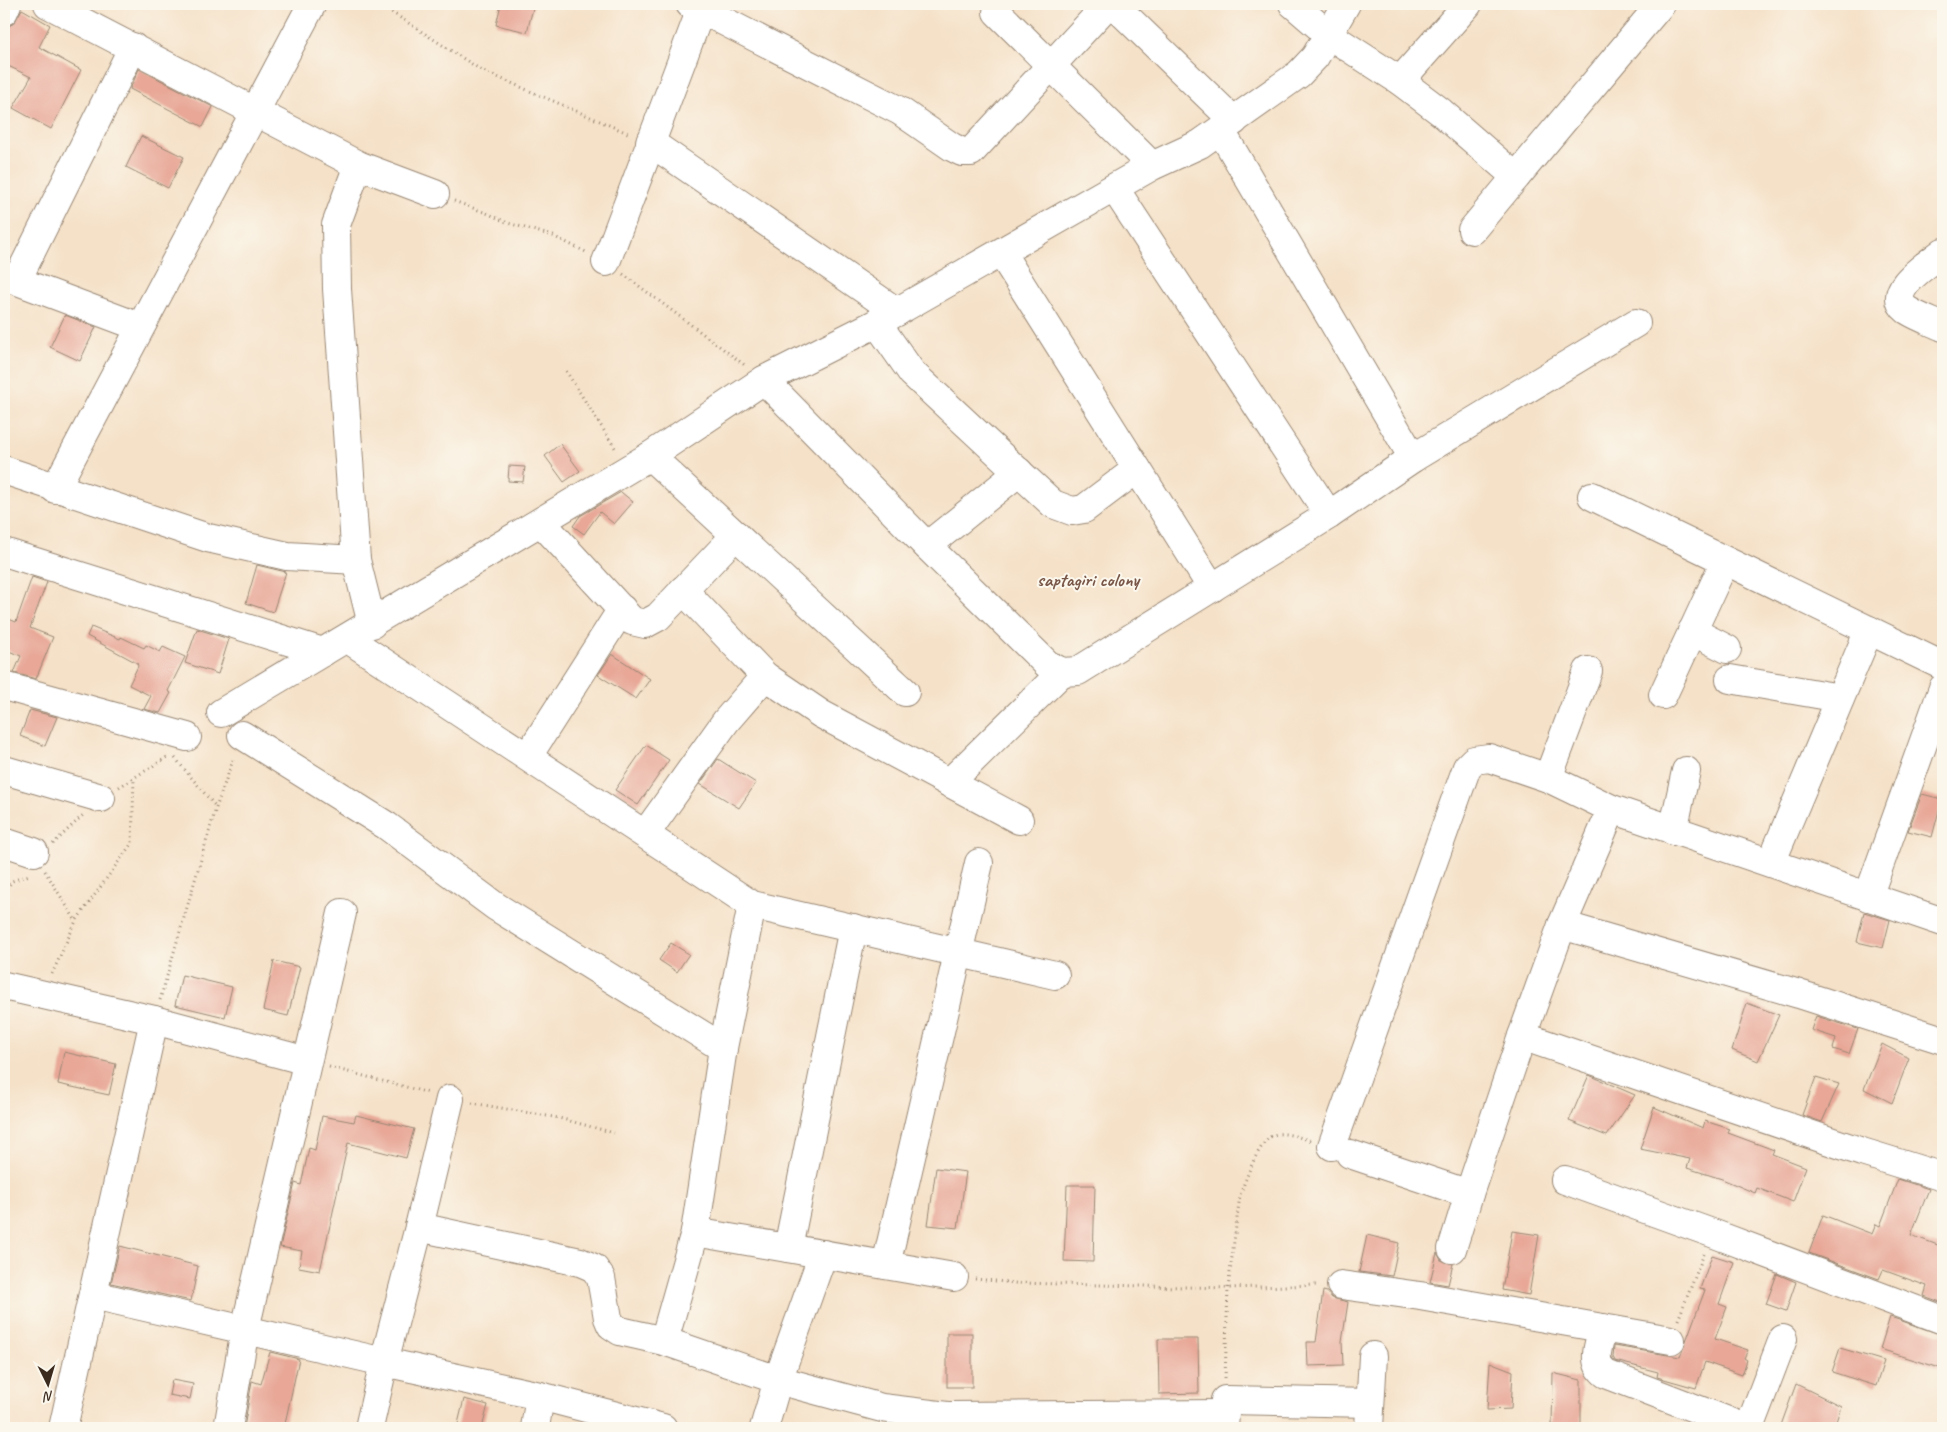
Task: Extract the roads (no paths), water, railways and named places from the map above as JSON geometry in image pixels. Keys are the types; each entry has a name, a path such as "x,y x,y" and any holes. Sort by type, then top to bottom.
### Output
{"street":[{"path":"4,11 7,4"},
{"path":"48,4 358,165 435,194"},
{"path":"55,489 312,4"},
{"path":"606,262 698,5 900,111 962,152 971,152 1108,4"},
{"path":"1114,4 1228,126 1413,458"},
{"path":"1293,4 1329,35 1400,80 1441,112 1516,177"},
{"path":"221,713 348,639 639,462 764,380 887,318 1002,254 1152,166 1200,144 1300,74 1329,35 1346,4"},
{"path":"1400,80 1468,4"},
{"path":"1472,230 1661,4"},
{"path":"997,12 1050,67 1152,166"},
{"path":"133,47 10,278 140,327"},
{"path":"650,142 887,318 912,373 1052,504 1072,511 1084,509 1137,468"},
{"path":"358,165 336,225 336,289 356,560 372,624"},
{"path":"1115,189 1329,515"},
{"path":"1943,252 1905,284 1900,291 1900,301 1907,309 1943,327"},
{"path":"1002,254 1212,588"},
{"path":"764,380 927,546 1047,664 1062,672 1078,671 1329,515 1413,458 1636,323"},
{"path":"639,462 736,535 905,692"},
{"path":"4,470 55,489 208,538 287,556 356,560"},
{"path":"927,546 1019,472"},
{"path":"1592,496 1942,667 1868,897"},
{"path":"541,522 632,621 645,624 658,617 736,535"},
{"path":"4,552 323,652"},
{"path":"1663,695 1725,561"},
{"path":"684,590 765,676 821,714 1019,820"},
{"path":"528,756 622,610"},
{"path":"1771,863 1869,630"},
{"path":"1692,631 1727,649"},
{"path":"348,639 646,833 752,905 1055,975"},
{"path":"1548,778 1588,671"},
{"path":"949,782 1062,672"},
{"path":"646,833 726,721 765,676"},
{"path":"1730,679 1840,698"},
{"path":"4,686 186,737"},
{"path":"242,735 387,826 496,906 723,1048"},
{"path":"1468,1194 1341,1150 1467,767 1474,760 1489,758 1548,778 1612,809 1943,922"},
{"path":"4,770 101,798"},
{"path":"1673,831 1686,771"},
{"path":"1452,1249 1468,1194 1562,925 1612,809"},
{"path":"4,842 39,860"},
{"path":"886,1266 979,862"},
{"path":"664,1342 695,1232 723,1048 752,905"},
{"path":"228,1428 245,1329 342,913"},
{"path":"1562,925 1799,994 1943,1040"},
{"path":"788,1248 853,928"},
{"path":"4,986 43,993 154,1020 307,1060"},
{"path":"63,1428 154,1020"},
{"path":"1522,1036 1862,1152 1943,1177"},
{"path":"369,1428 450,1099"},
{"path":"1564,1180 1712,1232 1943,1320"},
{"path":"419,1227 580,1262 594,1268 601,1278 611,1325 620,1331 664,1342 778,1380 882,1408 911,1414 947,1416 1224,1414 1224,1428"},
{"path":"695,1232 954,1278"},
{"path":"764,1428 778,1380 822,1254"},
{"path":"1341,1285 1420,1296 1670,1340"},
{"path":"93,1295 540,1396 663,1428"},
{"path":"1603,1328 1595,1362 1598,1369 1606,1374 1748,1428 1783,1339"},
{"path":"1225,1400 1370,1416 1373,1356"},
{"path":"535,1428 540,1396"}],"district":[{"name":"saptagiri colony","path":"1088,579"}]}
